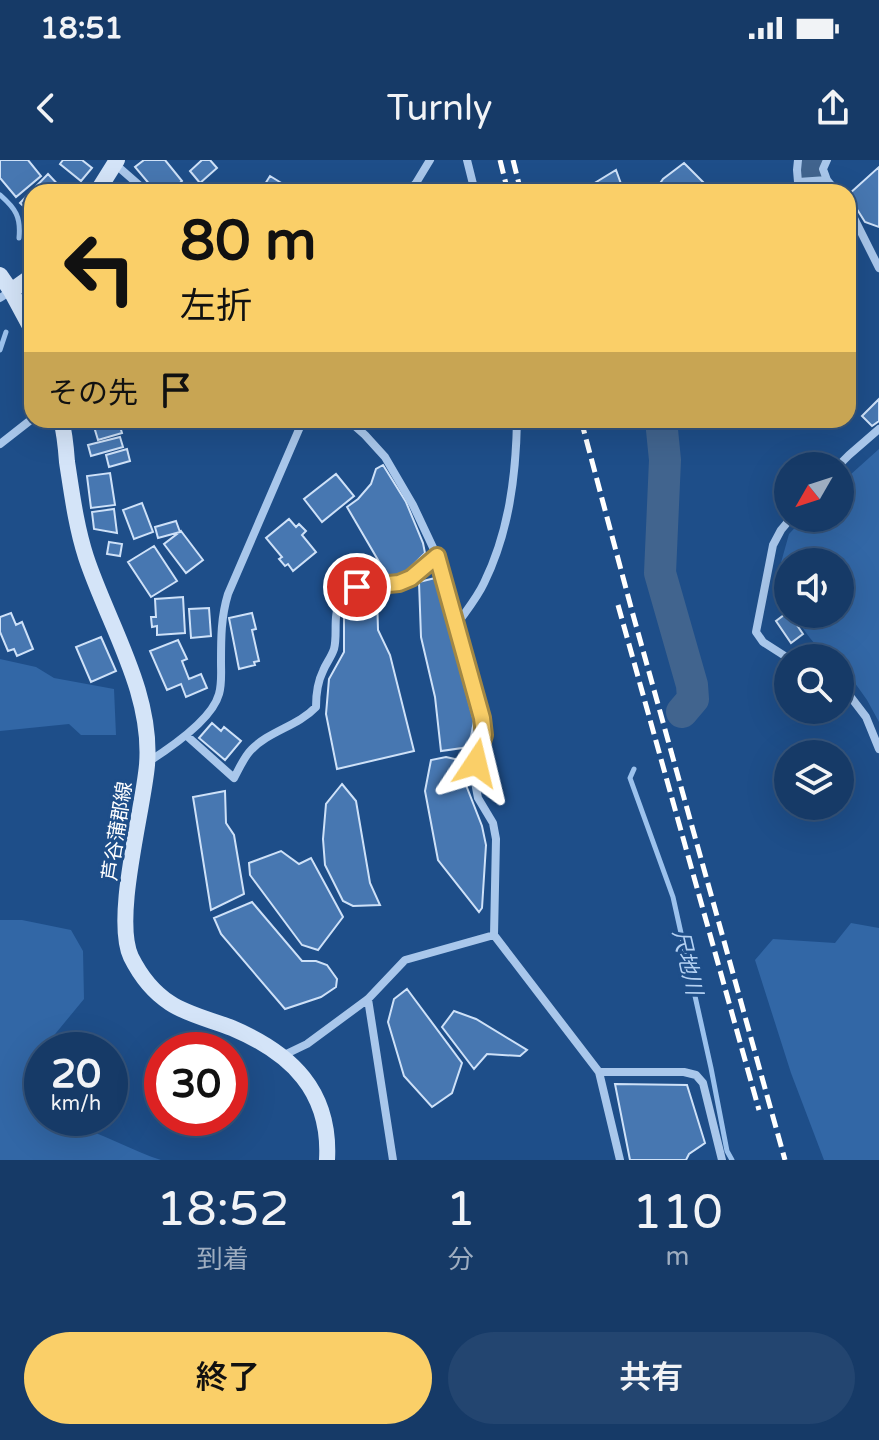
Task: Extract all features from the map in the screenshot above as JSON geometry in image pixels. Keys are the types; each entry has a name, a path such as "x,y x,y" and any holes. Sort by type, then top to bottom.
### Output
{"main road":[{"path":"102,184 116,162"},
{"path":"0,275 5,294 24,319"},
{"path":"5,294 24,281"},
{"name":"芦谷蒲郡線","path":"62,428 75,517 86,557 138,691 148,736 142,803 125,919 130,955 153,989 171,1004 263,1043 299,1073 320,1104 326,1129 327,1160"}],"street":[{"path":"415,184 430,160"},
{"path":"467,160 473,184"},
{"path":"798,160 799,184"},
{"path":"823,181 827,160"},
{"path":"116,162 139,184"},
{"path":"805,184 823,181 827,184"},
{"path":"856,222 879,268"},
{"path":"0,444 24,425"},
{"path":"147,762 187,736 212,708 219,695 223,610 300,428"},
{"path":"357,428 385,457 413,505 437,556 457,624 482,718 484,735 474,777 478,798 493,823 496,839 494,935 599,1072 620,1160"},
{"path":"457,624 483,586 507,522 517,428"},
{"path":"852,452 879,429"},
{"path":"774,649 763,642 756,632 773,545 780,532"},
{"path":"187,736 234,778 250,751 262,740 306,718 316,707 316,692 336,642 339,603 346,594 357,587 399,583 411,578 437,556"},
{"path":"854,701 866,717 879,749"},
{"path":"282,1056 307,1044 368,999 405,960 494,935"},
{"path":"368,999 393,1160"},
{"path":"599,1072 684,1072 696,1075 703,1083 722,1160"}],"shaded area":[{"path":"879,449 879,722 854,682 854,644 816,644 803,628 854,628 854,548 785,548 791,532 854,532 854,471"},
{"path":"0,659 36,667 54,678 114,689 116,735 81,735 69,724 0,731"},
{"path":"0,920 22,920 71,930 83,951 84,999 57,1032 24,1032 24,1136 102,1136 161,1160 0,1160"},
{"path":"851,923 879,928 879,1160 824,1160 791,1073 755,960 773,939 835,943"}],"building":[{"path":"0,160 28,160 41,176 31,184 24,184 24,190 16,197 0,178"},
{"path":"63,160 82,160 92,168 81,181 60,164"},
{"path":"144,160 165,160 182,181 179,184 149,184 135,167"},
{"path":"202,160 210,160 217,168 200,183 190,171"},
{"path":"684,163 705,184 660,184"},
{"path":"879,167 879,227 865,222 856,208 856,188"},
{"path":"616,170 621,184 593,184"},
{"path":"48,174 57,184 38,184"},
{"path":"270,176 283,184 265,184"},
{"path":"879,399 879,421 872,426 862,416"},
{"path":"94,428 120,428 122,433 98,440"},
{"path":"120,437 123,447 91,456 88,445"},
{"path":"127,449 130,461 109,467 106,455"},
{"path":"383,465 406,502 425,553 405,573 388,577 347,507 371,484 376,469"},
{"path":"110,473 115,505 91,508 87,476"},
{"path":"336,474 354,496 322,522 304,499"},
{"path":"142,503 153,532 134,539 123,510"},
{"path":"114,509 117,533 94,529 92,512"},
{"path":"289,519 296,527 299,524 306,531 302,535 316,552 293,571 279,559 282,557 266,538"},
{"path":"176,521 180,532 158,538 155,527"},
{"path":"181,531 203,560 186,573 164,544"},
{"path":"109,542 122,544 120,556 107,554"},
{"path":"154,546 177,581 151,597 128,562"},
{"path":"435,578 474,721 469,747 441,751 435,697 421,637 419,582"},
{"path":"377,596 378,630 390,655 414,751 337,769 326,714 329,679 344,652 344,614 360,597"},
{"path":"183,597 185,633 157,635 157,626 152,627 151,617 156,617 155,599"},
{"path":"209,608 211,636 191,638 189,609"},
{"path":"11,613 16,625 22,622 33,649 17,656 14,649 8,651 0,632 0,617"},
{"path":"252,613 256,629 252,630 259,661 239,669 229,618"},
{"path":"781,628 799,628 803,634 791,643"},
{"path":"101,637 116,671 91,682 76,647"},
{"path":"178,640 187,659 182,661 189,679 201,674 207,688 186,697 181,684 167,690 150,651"},
{"path":"212,723 221,731 224,727 241,741 225,760 199,738"},
{"path":"446,757 464,761 466,785 482,826 486,845 482,908 479,912 438,860 425,791 431,760"},
{"path":"342,784 356,801 370,883 380,905 353,906 343,901 325,865 323,839 326,804"},
{"path":"225,791 226,823 234,835 244,894 211,910 193,797"},
{"path":"281,851 299,864 311,858 343,917 318,950 302,945 250,875 249,863"},
{"path":"252,902 302,961 327,965 337,979 336,987 321,997 285,1009 221,934 214,918"},
{"path":"407,989 462,1063 452,1093 432,1107 404,1076 388,1022 394,999"},
{"path":"454,1011 476,1019 527,1050 520,1056 487,1054 474,1069 442,1027"},
{"path":"615,1084 687,1085 705,1143 689,1154 686,1160 630,1160"}],"waterway":[{"name":"尺地川","path":"811,184 812,160"},
{"path":"0,195 16,214 19,238"},
{"path":"0,350 6,332"},
{"name":"尺地川","path":"662,428 665,460 660,573 692,685 693,699 682,712"},
{"name":"尺地川","path":"634,769 630,778 673,897 727,1151 732,1160"}],"railway":[{"path":"500,160 506,184"},
{"path":"513,160 519,184"},
{"path":"583,428 785,1160"},
{"path":"618,605 759,1110"}],"route":[{"path":"357,587 399,583 411,578 437,556 482,718 484,735 476,763"}]}
